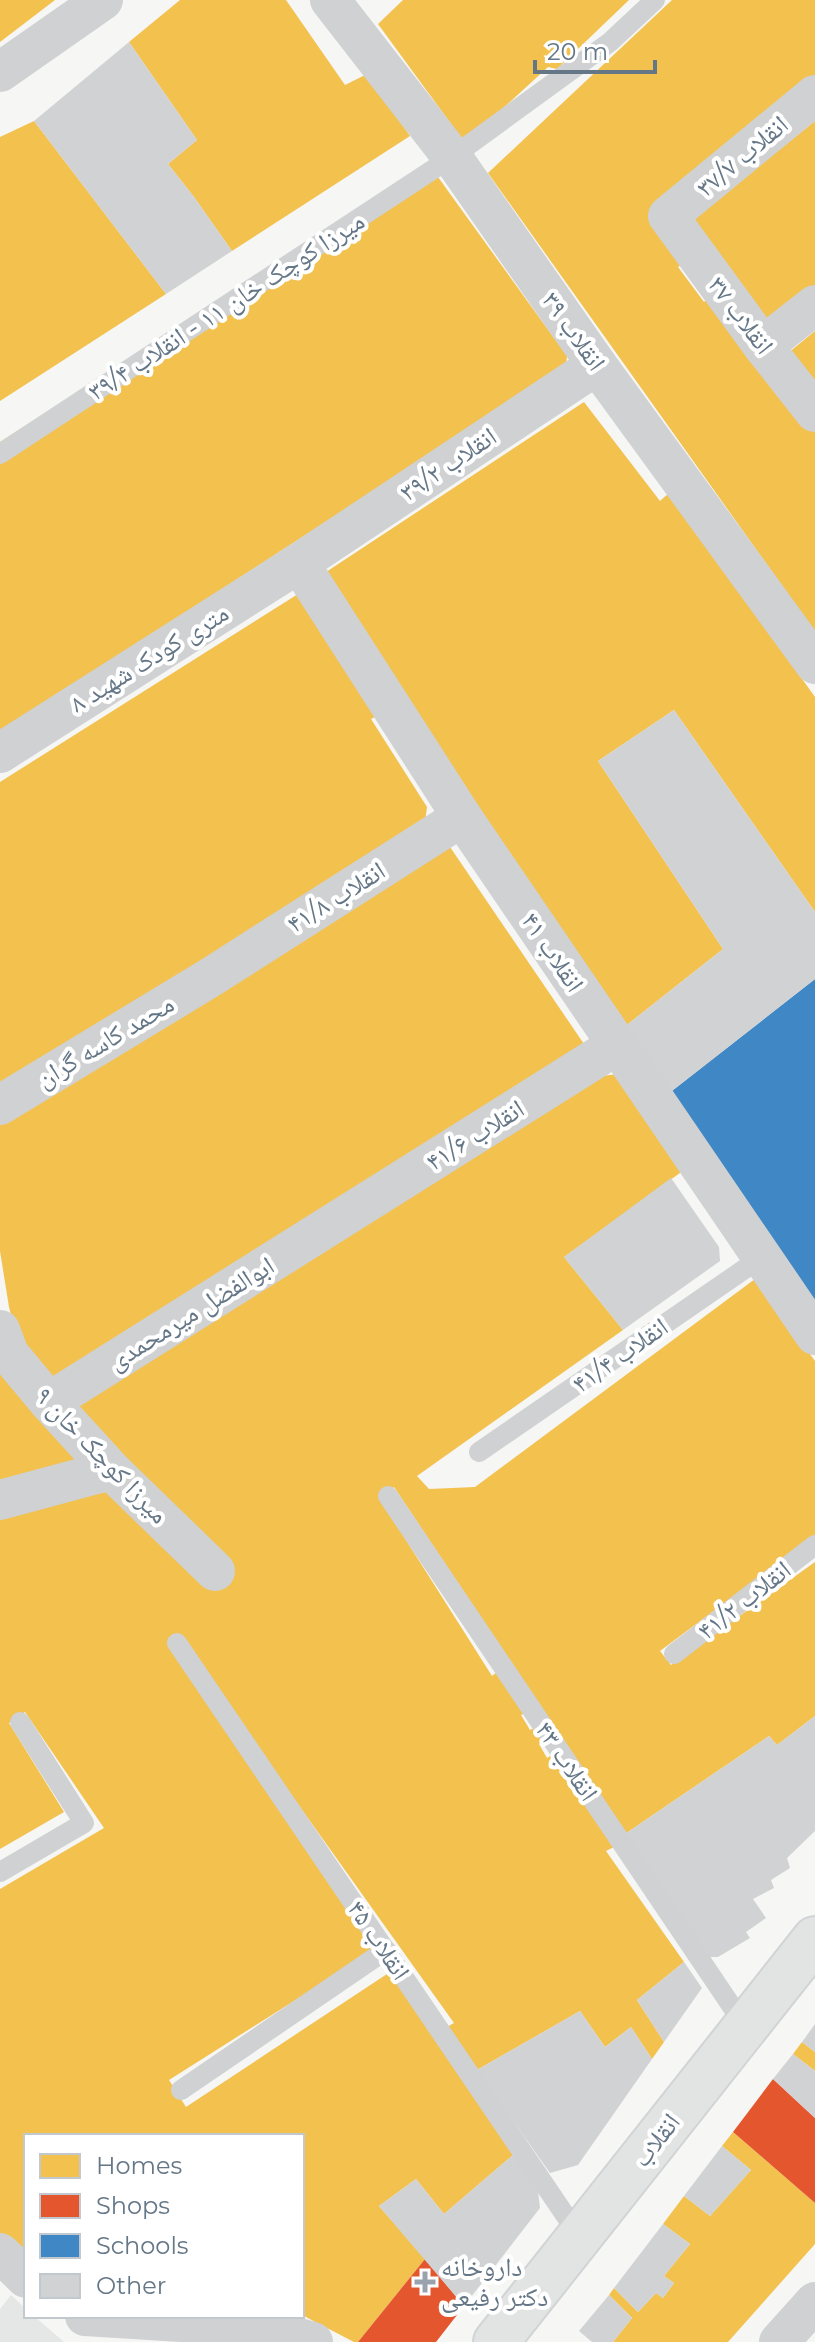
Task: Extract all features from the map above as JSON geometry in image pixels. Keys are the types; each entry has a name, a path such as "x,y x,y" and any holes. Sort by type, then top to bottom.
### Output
{"main road":[{"name":"انقلاب","path":"496,2342 815,1939"}],"street":[{"path":"0,72 103,0"},
{"name":"انقلاب ۳۹","path":"330,0 452,157 597,365 815,664"},
{"name":"انقلاب ۳۷/۷","path":"668,216 815,95"},
{"name":"انقلاب ۳۷","path":"668,216 815,412"},
{"path":"763,346 815,305"},
{"name":"انقلاب ۳۹/۲","path":"299,563 597,365"},
{"name":"۸ متری کودک شهید","path":"0,753 299,563"},
{"name":"انقلاب ۴۱","path":"299,563 462,817 815,1335"},
{"name":"انقلاب ۴۱/۸","path":"211,977 462,817"},
{"name":"محمد کاسه گران","path":"0,1105 211,977"},
{"name":"انقلاب ۴۱/۶","path":"333,1225 617,1045"},
{"name":"ابوالفضل میرمحمدی","path":"49,1402 333,1225"},
{"name":"میرزا کوچک خان ۹","path":"0,1330 9,1354 49,1402 111,1470 215,1571"},
{"path":"0,1500 111,1470"},
{"path":"0,2253 24,2276"},
{"path":"779,2342 815,2302"},
{"path":"117,2318 261,2327 313,2342"}],"lane":[{"name":"میرزا کوچک خان ۱۱ - انقلاب ۳۹/۴","path":"0,454 452,157 610,42 655,0"},
{"name":"انقلاب ۴۱/۴","path":"479,1452 762,1257"},
{"name":"انقلاب ۴۳","path":"388,1496 745,2026"},
{"name":"انقلاب ۴۱/۲","path":"674,1654 815,1545"},
{"name":"انقلاب ۴۵","path":"177,1643 580,2237"},
{"path":"0,1872 84,1823 20,1722"},
{"path":"181,2090 386,1950"}],"shaded area":[{"path":"11,2295 24,2307 24,2318 36,2318 64,2342 0,2342 0,2309"}],"building: Homes":[{"path":"0,0 55,0 0,42"},
{"path":"180,0 286,0 345,85 367,74 410,136 232,251 168,164 197,140 129,42"},
{"path":"403,0 629,0 557,69 548,67 465,143 378,24"},
{"path":"672,0 815,0 815,92 657,216 690,259 678,267 704,302 712,295 815,430 815,632 488,173"},
{"path":"34,121 166,294 0,401 0,137"},
{"path":"815,121 815,291 769,327 691,221"},
{"path":"430,166 567,356 566,366 0,733 0,442"},
{"path":"815,331 815,386 788,353"},
{"path":"584,402 660,501 669,493 815,697 815,912 674,710 598,761 723,949 623,1028 320,576"},
{"path":"306,589 389,710 371,719 427,807 425,822 0,1085 0,782"},
{"path":"450,847 586,1047 48,1384 21,1355 9,1307 0,1251 0,1125"},
{"path":"619,1074 684,1170 564,1257 623,1330 417,1476 429,1489 475,1487 755,1279 815,1361 815,1535 660,1651 671,1665 815,1562 815,1716 777,1745 769,1736 625,1834 394,1487 380,1499 492,1676 497,1672 525,1713 521,1715 530,1730 536,1727 544,1741 539,1744 547,1758 553,1754 616,1846 606,1851 684,1962 637,2000 664,2042 652,2059 631,2027 605,2047 580,2011 477,2070 447,2027 454,2023 178,1636 167,1642 376,1949 169,2080 186,2107 390,1972 513,2155 444,2214 416,2179 379,2206 425,2259 358,2342 304,2316 304,2134 24,2134 24,2258 0,2237 0,1889 104,1828 25,1712 9,1723 64,1812 0,1849 0,1515 115,1490 70,1405 601,1076"},
{"path":"0,1372 81,1459 0,1485"},
{"path":"802,2042 815,2052 815,2071 793,2054"},
{"path":"733,2132 815,2203 815,2244 728,2342 613,2342 632,2318 609,2295 614,2288 638,2312 656,2293 663,2298 674,2283 664,2276 690,2244 663,2224 684,2196 710,2216 751,2170 722,2146"}],"building: Shops":[{"path":"773,2079 815,2118 815,2203 733,2132"},
{"name":"داروخانه دکتر رفیعی","path":"425,2259 464,2306 436,2342 358,2342"}],"building: Schools":[{"path":"815,979 815,1308 668,1094"}],"building: Other":[{"path":"129,42 197,140 168,164 232,251 166,294 34,121"},
{"path":"674,710 815,912 815,979 668,1094 623,1028 723,949 598,761"},
{"path":"671,1178 719,1247 720,1261 623,1330 564,1257"},
{"path":"815,1716 815,1831 787,1858 790,1868 771,1880 774,1888 753,1899 766,1918 746,1932 750,1938 718,1957 707,1957 625,1834 769,1736 777,1745"},
{"path":"684,1962 702,1988 664,2042 637,2000"},
{"path":"580,2011 605,2047 631,2027 652,2059 578,2165 550,2173 477,2070"},
{"path":"815,2024 815,2052 802,2042"},
{"path":"793,2054 815,2071 815,2118 773,2079"},
{"path":"722,2146 751,2170 710,2216 684,2196"},
{"path":"513,2155 538,2191 540,2208 464,2306 379,2206 416,2179 444,2214"},
{"path":"663,2224 690,2244 664,2276 674,2283 663,2298 656,2293 638,2312 614,2288"},
{"path":"609,2295 632,2318 613,2342 592,2342 579,2331"}],"place":[{"name":"داروخانه دکتر رفیعی","path":"425,2282"}]}
